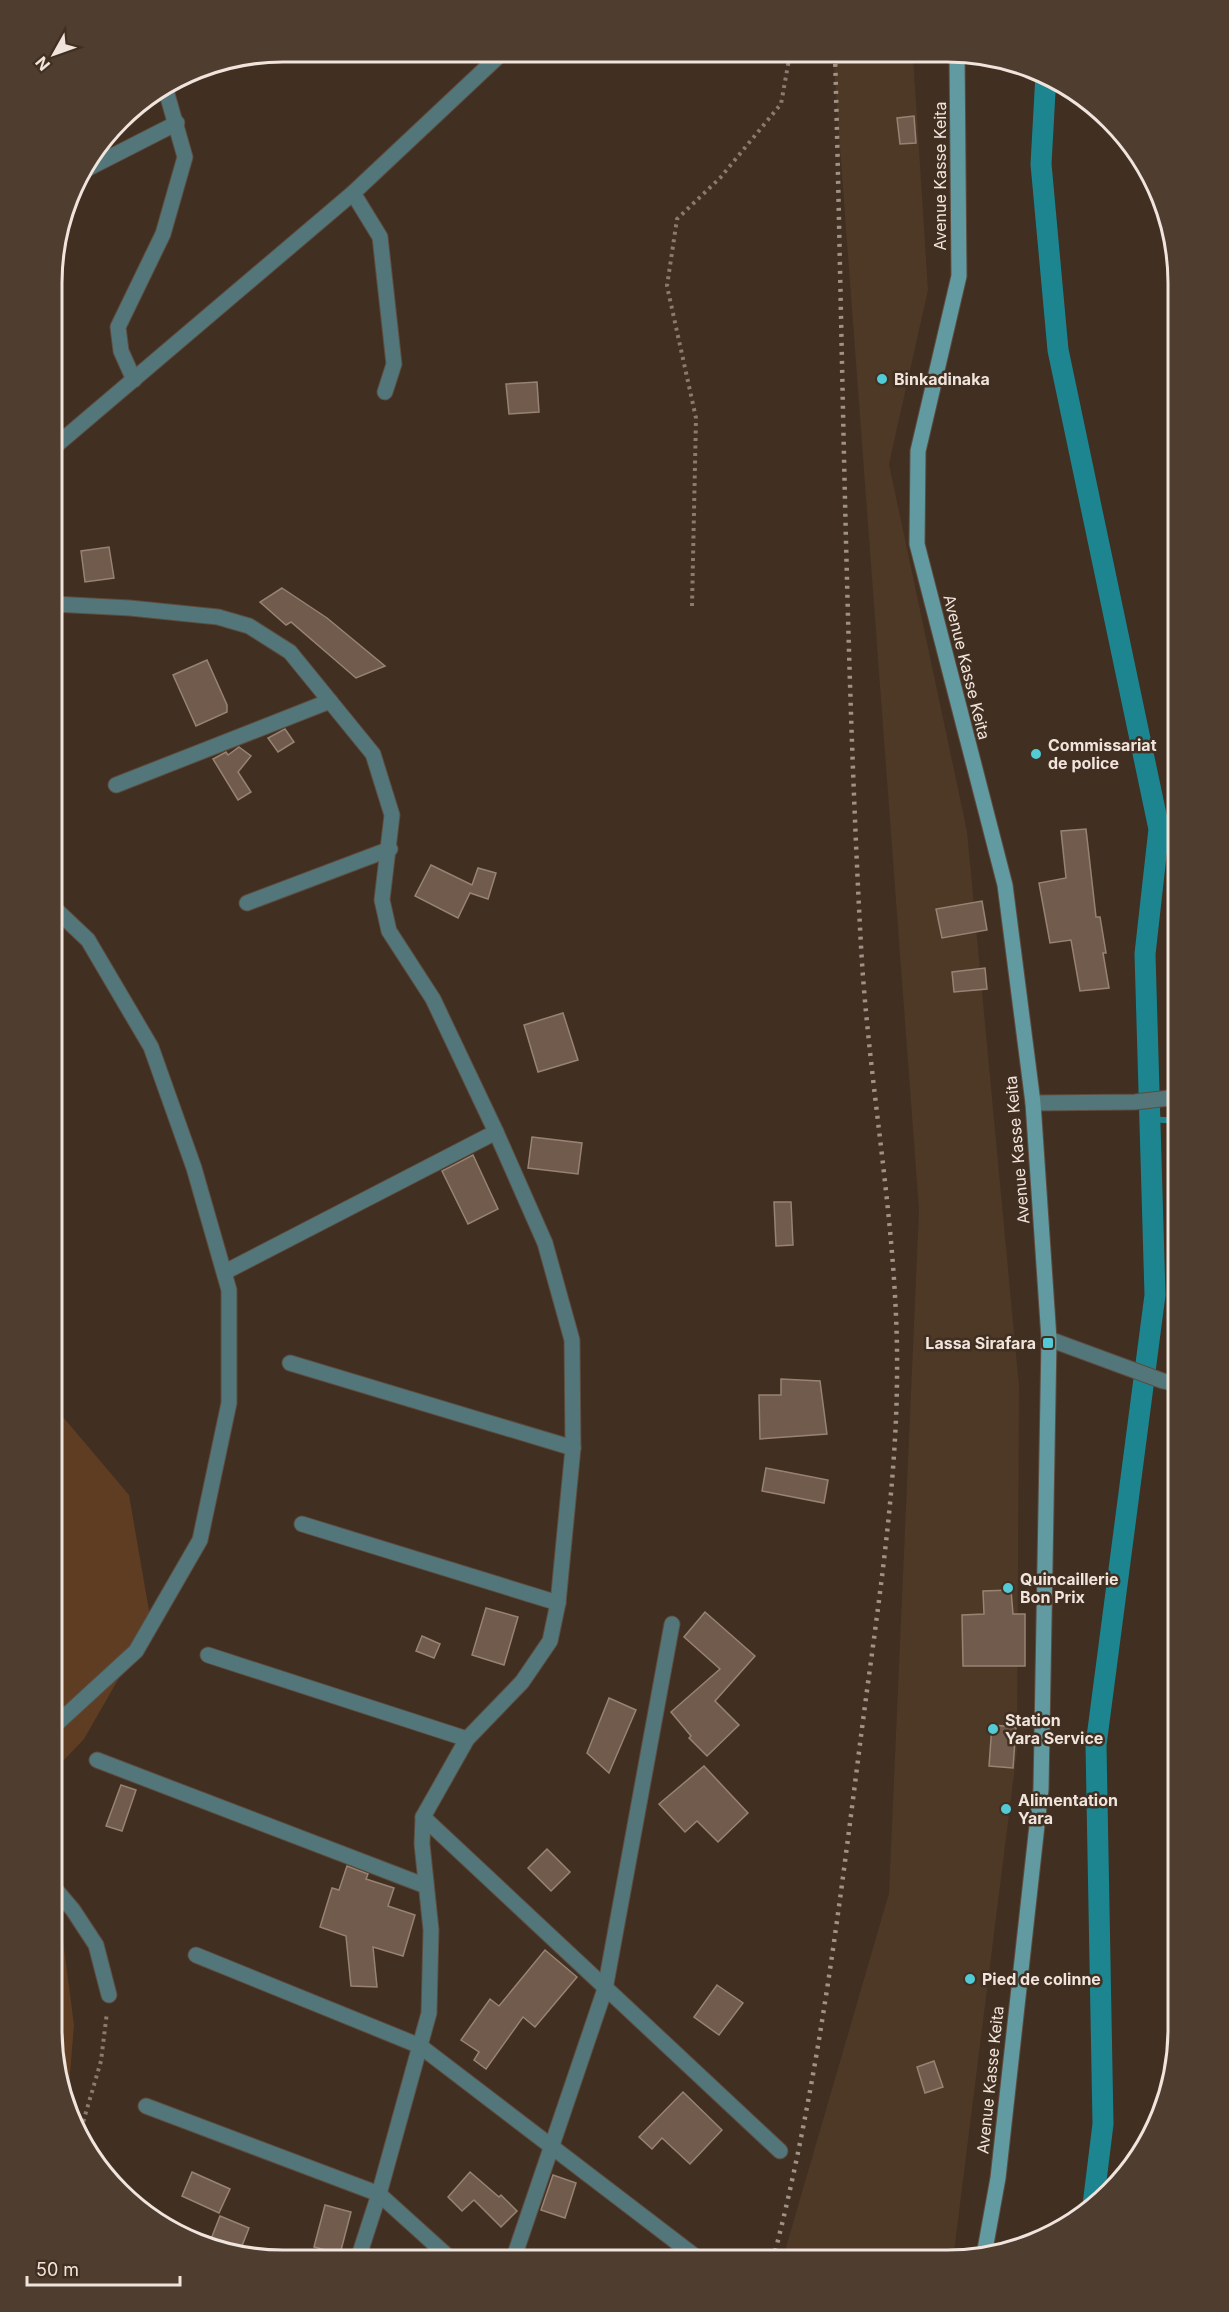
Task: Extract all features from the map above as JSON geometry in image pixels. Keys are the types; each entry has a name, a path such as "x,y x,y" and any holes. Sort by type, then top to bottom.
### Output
{"main road":[{"name":"Avenue Kasse Keita","path":"957,62 959,276 918,451 917,544 1005,885 1034,1103 1049,1339 1041,1789 998,2178 986,2247"}],"street":[{"path":"62,440 353,193 492,62"},
{"path":"134,380 121,351 118,327 163,234 185,157 167,94"},
{"path":"96,164 177,123"},
{"path":"353,193 380,237 394,364 385,392"},
{"path":"62,605 130,608 218,617 249,626 290,652 373,754 392,815 390,849 382,900 389,931 433,999 496,1132 545,1243 572,1340 573,1448 558,1603 550,1641 522,1683 467,1739 423,1817 422,1844 431,1930 429,2013 379,2194 361,2250"},
{"path":"116,785 330,701"},
{"path":"248,903 390,849"},
{"path":"62,915 88,940 151,1047 194,1168 230,1290 229,1402 200,1540 136,1651 62,1719"},
{"path":"1034,1103 1135,1102 1168,1098"},
{"path":"225,1272 496,1132"},
{"path":"1049,1339 1168,1382"},
{"path":"290,1363 573,1448"},
{"path":"302,1524 558,1603"},
{"path":"516,2250 605,1989 672,1624"},
{"path":"208,1656 467,1739"},
{"path":"97,1760 426,1886"},
{"path":"423,1817 780,2151"},
{"path":"62,1897 96,1946 109,1995"},
{"path":"196,1955 420,2046 687,2250"},
{"path":"146,2106 379,2194 441,2250"}],"path":[{"path":"692,606 696,418 667,286 677,219 720,178 781,104 789,62"},
{"path":"83,2124 101,2061 109,1995"}],"shaded area":[{"path":"834,62 913,62 928,290 889,464 967,831 1019,1386 1017,1751 954,2250 785,2250 889,1893 919,1210"},
{"path":"62,1416 129,1495 151,1622 84,1739 62,1764"},
{"path":"62,1933 74,2025 69,2087 62,2044"}],"building":[{"path":"914,116 916,143 900,144 897,118"},
{"path":"537,382 539,412 509,414 506,384"},
{"path":"109,547 114,578 85,582 81,551"},
{"path":"282,588 327,618 385,666 356,678 291,622 286,625 260,602"},
{"path":"207,660 227,705 227,712 196,726 173,675"},
{"path":"285,729 294,742 278,752 268,738"},
{"path":"239,747 251,756 238,772 251,792 238,800 213,759 226,752 228,755"},
{"path":"1086,829 1096,917 1100,917 1109,988 1080,991 1071,940 1050,943 1039,883 1066,878 1061,831"},
{"path":"431,865 472,885 478,868 496,873 488,899 470,893 458,918 415,896"},
{"path":"982,901 987,930 942,938 936,909"},
{"path":"985,968 987,989 954,992 952,972"},
{"path":"563,1013 578,1060 538,1072 524,1025"},
{"path":"532,1137 582,1143 578,1174 528,1168"},
{"path":"473,1155 498,1209 468,1224 442,1171"},
{"path":"774,1202 791,1202 793,1245 776,1246"},
{"path":"781,1379 820,1381 827,1434 760,1439 759,1395 781,1395"},
{"path":"766,1468 828,1480 824,1503 762,1491"},
{"path":"1011,1590 1013,1614 1025,1614 1025,1666 963,1666 962,1615 984,1614 983,1591"},
{"path":"486,1608 518,1617 504,1665 472,1655"},
{"path":"705,1612 755,1656 715,1701 739,1725 707,1756 689,1738 691,1736 671,1712 720,1669 684,1637"},
{"path":"422,1636 440,1644 434,1658 416,1651"},
{"path":"609,1698 636,1710 609,1773 587,1753"},
{"path":"992,1725 1016,1727 1013,1768 989,1766"},
{"path":"704,1766 748,1813 718,1842 697,1821 685,1832 659,1804"},
{"path":"121,1785 136,1790 122,1831 106,1826"},
{"path":"547,1849 570,1872 551,1891 528,1868"},
{"path":"347,1866 368,1874 366,1879 394,1888 388,1906 415,1915 403,1956 373,1947 377,1987 351,1986 346,1936 320,1927 332,1888 339,1890"},
{"path":"545,1950 577,1977 535,2027 523,2017 486,2069 474,2060 479,2052 461,2040 490,1999 499,2006"},
{"path":"717,1985 743,2003 719,2035 694,2017"},
{"path":"934,2061 943,2087 925,2093 917,2067"},
{"path":"683,2092 722,2130 690,2164 662,2138 652,2149 639,2137"},
{"path":"192,2172 230,2189 219,2213 182,2196"},
{"path":"470,2172 499,2197 501,2195 517,2211 501,2227 474,2200 462,2211 448,2197"},
{"path":"553,2175 576,2183 565,2218 541,2210"},
{"path":"325,2205 351,2212 341,2250 314,2247"},
{"path":"220,2216 249,2228 242,2246 211,2239"}],"waterway":[{"path":"1045,85 1041,164 1058,350 1159,829 1145,954 1155,1295 1096,1745 1103,2124 1094,2194"},
{"path":"1150,1119 1168,1120"}],"railway":[{"path":"775,2250 802,2133 825,2004 884,1562 896,1424 896,1324 893,1270 865,1000 856,835 848,612 835,62"}],"place":[{"name":"Binkadinaka","path":"882,379"},
{"name":"Commissariat de police","path":"1036,754"},
{"name":"Lassa Sirafara","path":"1048,1343"},
{"name":"Quincaillerie Bon Prix","path":"1008,1588"},
{"name":"Station Yara Service","path":"993,1729"},
{"name":"Alimentation Yara","path":"1006,1809"},
{"name":"Pied de colinne","path":"970,1979"}]}
